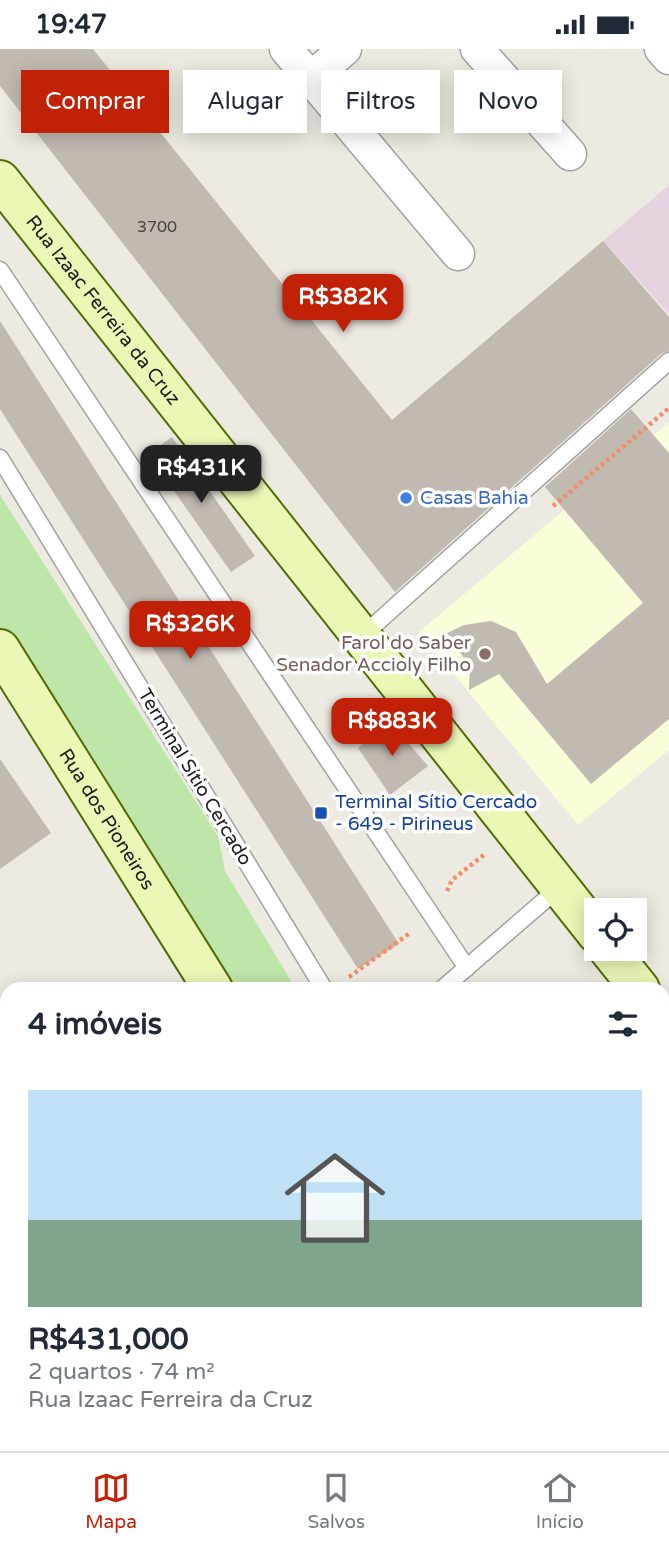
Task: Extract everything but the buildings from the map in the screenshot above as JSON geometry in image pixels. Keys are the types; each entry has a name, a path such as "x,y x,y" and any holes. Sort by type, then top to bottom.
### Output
{"main road":[{"name":"Rua Izaac Ferreira da Cruz","path":"0,180 584,917"},
{"name":"Rua dos Pioneiros","path":"0,649 209,982"},
{"path":"618,961 634,982"}],"street":[{"path":"286,49 458,254"},
{"path":"312,78 345,49"},
{"path":"477,49 570,154"},
{"path":"661,49 669,58"}],"lane":[{"path":"0,270 467,968"},
{"path":"361,637 669,361"},
{"name":"Terminal Sítio Cercado","path":"0,458 320,982"},
{"path":"450,982 560,887"}],"shaded area":[{"path":"669,185 669,314 603,241"},
{"path":"669,422 669,750 578,825 419,632"}],"green space":[{"path":"0,495 218,836 225,871 292,982 211,982 0,647"}],"place":[{"name":"Casas Bahia","path":"406,498"},
{"name":"Farol do Saber Senador Accioly Filho","path":"485,654"},
{"name":"Terminal Sítio Cercado - 649 - Pirineus","path":"321,813"}]}
